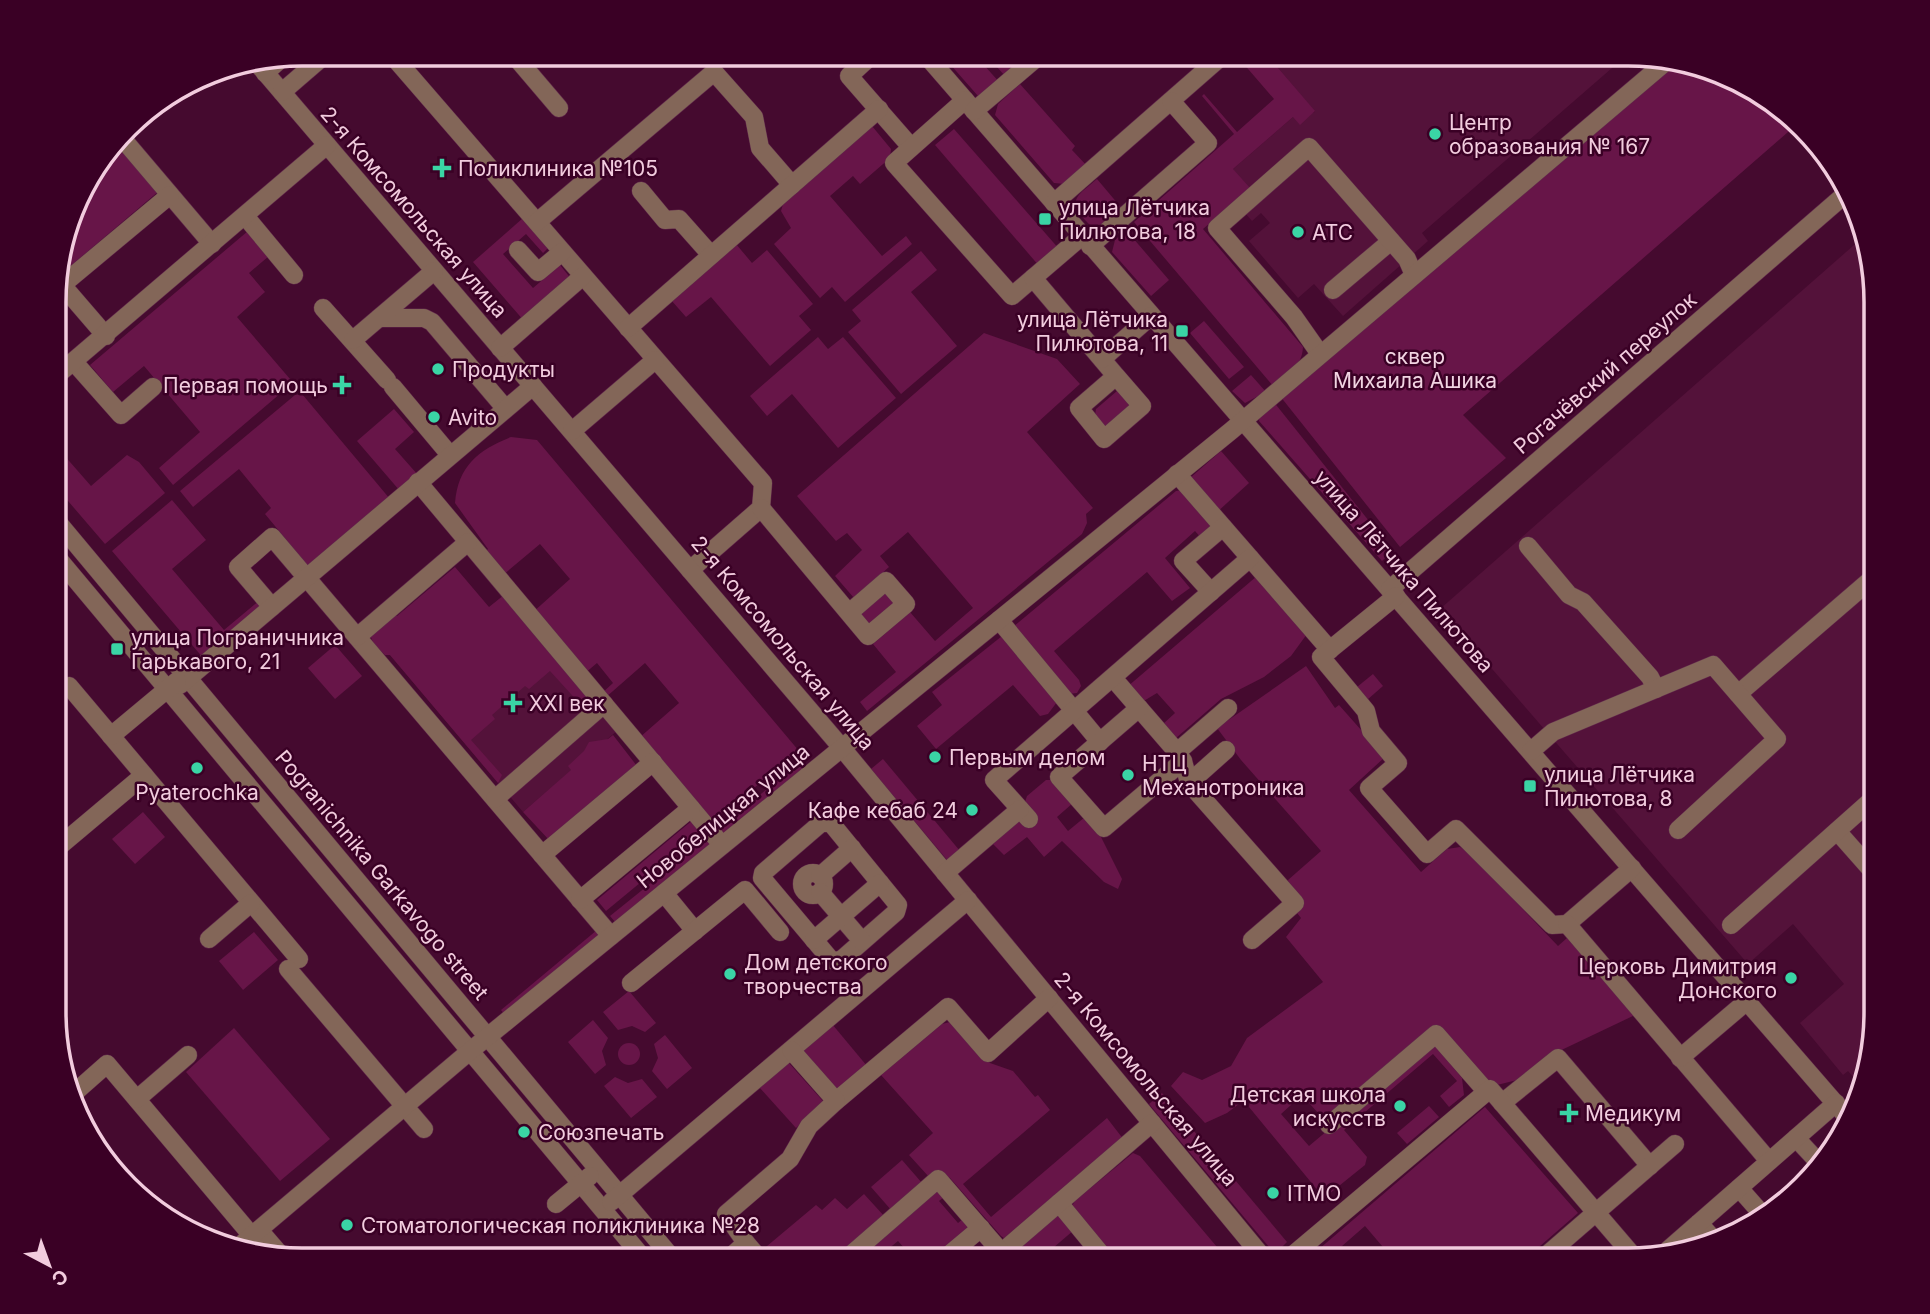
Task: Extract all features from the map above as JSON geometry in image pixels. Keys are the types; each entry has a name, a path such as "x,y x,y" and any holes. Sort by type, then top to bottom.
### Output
{"street":[{"path":"1024,66 911,147 894,163 1012,296 1032,278 1086,241 1208,143 1171,101"},
{"path":"1054,203 1210,66"},
{"path":"282,92 311,67"},
{"path":"402,67 762,483 761,508 849,612"},
{"path":"524,67 559,108"},
{"path":"859,67 849,76 911,147"},
{"name":"улица Лётчика Пилютова","path":"936,67 1842,1110"},
{"name":"Новобелицкая улица","path":"247,1240 487,1037 1242,421 1657,69"},
{"name":"2-я Комсомольская улица","path":"263,70 842,748 1255,1247"},
{"path":"537,222 714,72 754,117 760,149 792,185"},
{"path":"628,328 879,109"},
{"path":"127,145 212,244"},
{"path":"66,368 327,145"},
{"path":"1320,354 1294,317 1217,228 1310,147 1407,259 1414,275"},
{"path":"641,191 666,219 679,219 711,256"},
{"path":"69,273 170,195"},
{"name":"Рогачёвский переулок","path":"1330,650 1840,199"},
{"path":"244,216 294,275"},
{"path":"1333,290 1391,240"},
{"path":"518,250 538,272 562,252"},
{"path":"353,340 434,271"},
{"path":"500,348 583,276"},
{"path":"1032,278 1116,376"},
{"path":"67,291 106,336"},
{"path":"323,308 450,455"},
{"path":"1102,359 1151,316"},
{"path":"379,318 424,318 432,322 505,408"},
{"path":"572,431 655,360"},
{"path":"74,362 121,415 153,387"},
{"path":"111,736 272,607 533,386"},
{"path":"1177,474 1330,650 1321,657 1366,711 1371,732 1398,763 1369,788 1427,854 1456,829 1552,925 1567,923 1632,868"},
{"path":"418,482 722,845"},
{"path":"690,570 761,508"},
{"path":"1211,592 1183,561 1223,527"},
{"name":"Pogranichnika Garkavogo street","path":"66,532 663,1248"},
{"path":"272,607 238,567 272,537 611,936"},
{"path":"357,637 468,542"},
{"path":"1528,546 1569,595 1583,602 1650,677 1656,689"},
{"path":"946,873 1025,814 994,780 1250,558"},
{"path":"66,568 635,1248"},
{"path":"1738,694 1863,586"},
{"path":"999,620 1100,742"},
{"path":"1531,751 1553,732 1713,665 1777,739 1678,830"},
{"path":"1113,678 1180,757 1189,783 1295,902 1252,940"},
{"path":"69,687 251,903 294,964 424,1129"},
{"path":"495,799 604,704"},
{"path":"1139,708 1059,777 1104,828 1228,708"},
{"path":"1189,783 1226,750"},
{"path":"542,855 653,762"},
{"path":"66,841 144,775"},
{"path":"580,900 691,808"},
{"path":"1731,925 1863,808"},
{"path":"631,984 762,878 763,873 821,822 831,823 898,905 896,912 840,961 831,961 762,878"},
{"path":"1837,831 1863,860"},
{"path":"786,907 815,887 852,849"},
{"path":"814,940 880,883"},
{"path":"815,887 862,941"},
{"path":"745,890 780,932"},
{"path":"664,893 695,931"},
{"path":"603,1209 968,900"},
{"path":"209,939 251,903"},
{"path":"1567,923 1769,1161"},
{"path":"750,1248 726,1214 790,1158 809,1126 948,1007 988,1053 1049,998"},
{"path":"1680,1058 1747,1001"},
{"path":"1329,1125 1436,1034 1486,1091"},
{"path":"791,1050 836,1101"},
{"path":"136,1099 188,1055"},
{"path":"1502,1103 1558,1058 1650,1166"},
{"path":"80,1089 107,1064 268,1245"},
{"path":"1302,1247 1490,1088 1625,1247"},
{"path":"1677,1242 1836,1103"},
{"path":"1014,1247 1059,1203 1152,1123"},
{"path":"1797,1138 1813,1157"},
{"path":"1556,1247 1675,1144"},
{"path":"556,1204 598,1170"},
{"path":"859,1248 938,1179 998,1247"},
{"path":"1740,1188 1757,1208"},
{"path":"1059,1203 1096,1247"},
{"path":"1699,1223 1708,1233"},
{"path":"958,1248 981,1228"},
{"path":"741,1248 746,1243"}],"shaded area":[{"path":"1276,66 1614,66 1422,233 1428,241 1343,316 1314,284 1298,298 1249,241 1270,223 1261,213 1252,221 1245,213 1233,169 1293,117 1315,112"},
{"path":"1855,244 1863,287 1863,1027 1854,1077 1848,1071 1843,1075 1800,1023 1844,984 1793,924 1748,964 1440,609"},
{"name":"XXI век","path":"504,595 618,730 523,812 390,655 470,624"}],"green space":[{"path":"985,66 1000,83 987,94 978,96 952,67"},
{"path":"996,66 1019,66 1006,77"},
{"path":"1246,66 1277,66 1315,111 1300,125 1293,117 1233,169 1250,188 1203,229 1303,347 1297,365 1273,386 1134,222 1234,134 1202,96 1204,94 1237,132 1274,99"},
{"name":"сквер Михаила Ашика","path":"1667,71 1703,79 1732,91 1759,106 1789,131 1463,415 1506,458 1400,547 1280,396"},
{"path":"1020,84 1075,146 1072,150 1088,167 1065,184 1054,183 995,115 998,104"},
{"path":"872,126 891,149 890,158 860,184 853,176 830,196 882,256 906,236 912,244 845,302 832,287 820,298 774,244 791,228 781,211 784,201"},
{"path":"954,129 1060,250 1040,267 935,145"},
{"path":"123,149 159,191 70,266 84,212 98,185"},
{"path":"1097,179 1124,211 1099,230 1085,220 1076,207 1080,193"},
{"path":"523,218 549,247 543,253 526,234 503,254 533,288 560,265 572,280 525,322 473,262"},
{"path":"1126,230 1169,280 1151,296 1112,252 1115,240"},
{"path":"248,231 269,256 249,273 265,292 237,317 290,379 288,387 173,485 159,468 200,432 144,366 113,392 90,365"},
{"path":"736,244 752,263 767,250 813,304 799,316 811,330 770,366 711,297 686,317 671,300"},
{"path":"921,251 937,270 911,292 957,346 901,394 848,332 861,321 852,310"},
{"path":"1204,321 1244,367 1229,379 1190,333"},
{"path":"984,333 1057,359 1080,384 1027,432 1093,508 1086,514 1087,523 1082,534 867,711 860,702 896,672 873,644 910,612 935,641 973,608 908,532 880,556 889,567 854,598 835,576 862,550 847,533 836,541 797,496"},
{"path":"818,337 828,349 843,337 896,398 838,448 792,394 767,416 750,396"},
{"path":"1251,375 1266,392 1245,403 1232,391"},
{"path":"1117,391 1124,394 1129,407 1108,426 1103,425 1095,415 1096,409"},
{"path":"302,394 390,499 309,567 265,514 271,508 239,469 193,507 180,491 295,395"},
{"path":"1273,401 1393,551 1382,561 1259,421 1260,412"},
{"path":"394,409 414,432 395,449 418,475 400,491 357,441"},
{"path":"511,437 537,440 799,751 710,824 639,738 679,703 645,663 605,698 601,694 613,683 597,663 584,674 532,613 570,579 540,544 503,575 484,553 488,549 455,503 465,469 480,454"},
{"path":"1221,451 1249,483 1216,513 1190,478"},
{"path":"127,455 139,462 165,493 105,544 66,499 66,457 91,486"},
{"path":"1183,490 1219,526 1203,540 1195,531 1165,558 1190,588 1172,601 1147,572 1054,651 1081,686 1077,693 1068,694 1013,627 1176,491"},
{"path":"172,500 206,540 172,569 224,630 260,600 265,607 204,659 112,551"},
{"path":"455,567 489,607 504,595 591,698 580,704 550,671 529,689 525,686 492,715 495,719 471,740 502,775 498,783 390,655 385,655 374,644 369,633 392,616 397,616"},
{"path":"1257,576 1307,634 1291,656 1264,677 1221,699 1176,738 1163,724 1175,713 1157,693 1142,702 1127,687"},
{"path":"883,591 893,600 894,606 868,625 860,615"},
{"path":"1002,636 1057,702 1048,714 1040,716 1013,685 936,749 917,726 942,705 932,692"},
{"path":"335,645 362,676 335,699 308,668"},
{"path":"1306,666 1335,708 1339,705 1385,757 1349,790 1421,872 1447,849 1460,847 1470,854 1558,946 1567,938 1635,1015 1551,1055 1517,1080 1497,1085 1488,1083 1440,1030 1326,1122 1302,1095 1281,1114 1309,1146 1427,1047 1435,1046 1462,1078 1464,1095 1449,1107 1440,1096 1457,1081 1433,1054 1344,1130 1367,1157 1365,1165 1324,1198 1249,1107 1251,1095 1227,1113 1205,1123 1171,1086 1183,1072 1202,1080 1231,1066 1247,1038 1323,982 1286,937 1301,918 1294,909 1288,880 1321,851 1241,760 1217,728"},
{"path":"1373,674 1383,686 1367,700 1357,687"},
{"path":"613,735 637,766 550,841 523,812 571,770 568,766 584,751 589,742 608,739"},
{"path":"883,759 960,851 948,861 871,769"},
{"path":"803,760 808,767 722,837 716,830"},
{"path":"1046,780 1052,780 1073,803 1057,817 1068,831 1085,817 1099,833 1122,879 1118,889 1104,882 1062,841 1044,857 1027,837 1004,855 990,841 1025,802 1027,796"},
{"path":"143,812 165,837 135,864 112,839"},
{"path":"694,819 704,830 606,911 597,900"},
{"path":"708,837 714,844 616,923 610,916"},
{"path":"597,930 601,935 505,1015 501,1010"},
{"path":"254,932 278,960 243,990 219,961"},
{"path":"629,991 656,1023 645,1032 632,1026 618,1030 603,1012"},
{"path":"593,1020 608,1038 602,1051 606,1065 595,1074 568,1042"},
{"path":"957,1023 990,1063 1013,1071 1050,1110 963,1184 991,1217 1107,1118 1124,1140 1008,1241 950,1178 936,1172 929,1177 909,1155 933,1133 881,1075 942,1024"},
{"path":"832,1024 867,1066 836,1092 799,1054"},
{"path":"234,1028 330,1139 280,1181 186,1072"},
{"path":"665,1035 692,1068 667,1089 652,1071 658,1058 654,1044"},
{"path":"629,1043 637,1046 640,1054 637,1062 629,1065 621,1062 618,1054 621,1046"},
{"path":"788,1062 823,1104 796,1128 759,1087"},
{"path":"615,1077 628,1083 642,1079 657,1097 631,1118 604,1086"},
{"path":"1162,1093 1287,1242 1282,1247 1269,1247 1149,1104"},
{"path":"1429,1106 1439,1117 1407,1144 1397,1133"},
{"path":"1485,1107 1578,1213 1539,1247 1383,1247 1365,1226 1341,1247 1321,1247"},
{"path":"1133,1153 1140,1156 1217,1247 1104,1247 1072,1206"},
{"path":"902,1160 922,1183 892,1211 871,1187"},
{"path":"937,1189 944,1197 939,1201 958,1223 964,1218 974,1229 953,1248 904,1248 898,1241 890,1248 869,1248"},
{"path":"864,1194 885,1217 851,1248 765,1248 816,1205 822,1210 835,1198 847,1209"},
{"path":"1055,1215 1061,1215 1074,1230 1054,1247 1020,1247"}],"place":[{"name":"Центр образования № 167","path":"1435,134"},
{"name":"Поликлиника №105","path":"442,168"},
{"name":"улица Лётчика Пилютова, 18","path":"1045,219"},
{"name":"АТС","path":"1298,232"},
{"name":"улица Лётчика Пилютова, 11","path":"1182,331"},
{"name":"Продукты","path":"438,369"},
{"name":"Первая помощь","path":"342,385"},
{"name":"Avito","path":"434,417"},
{"name":"улица Пограничника Гарькавого, 21","path":"117,649"},
{"name":"XXI век","path":"513,703"},
{"name":"Первым делом","path":"935,757"},
{"name":"Pyaterochka","path":"197,768"},
{"name":"НТЦ Механотроника","path":"1128,775"},
{"name":"улица Лётчика Пилютова, 8","path":"1530,786"},
{"name":"Кафе кебаб 24","path":"972,810"},
{"name":"Дом детского творчества","path":"730,974"},
{"name":"Церковь Димитрия Донского","path":"1791,978"},
{"name":"Детская школа искусств","path":"1400,1106"},
{"name":"Медикум","path":"1569,1113"},
{"name":"Союзпечать","path":"524,1132"},
{"name":"ITMO","path":"1273,1193"},
{"name":"Стоматологическая поликлиника №28","path":"347,1225"}]}
